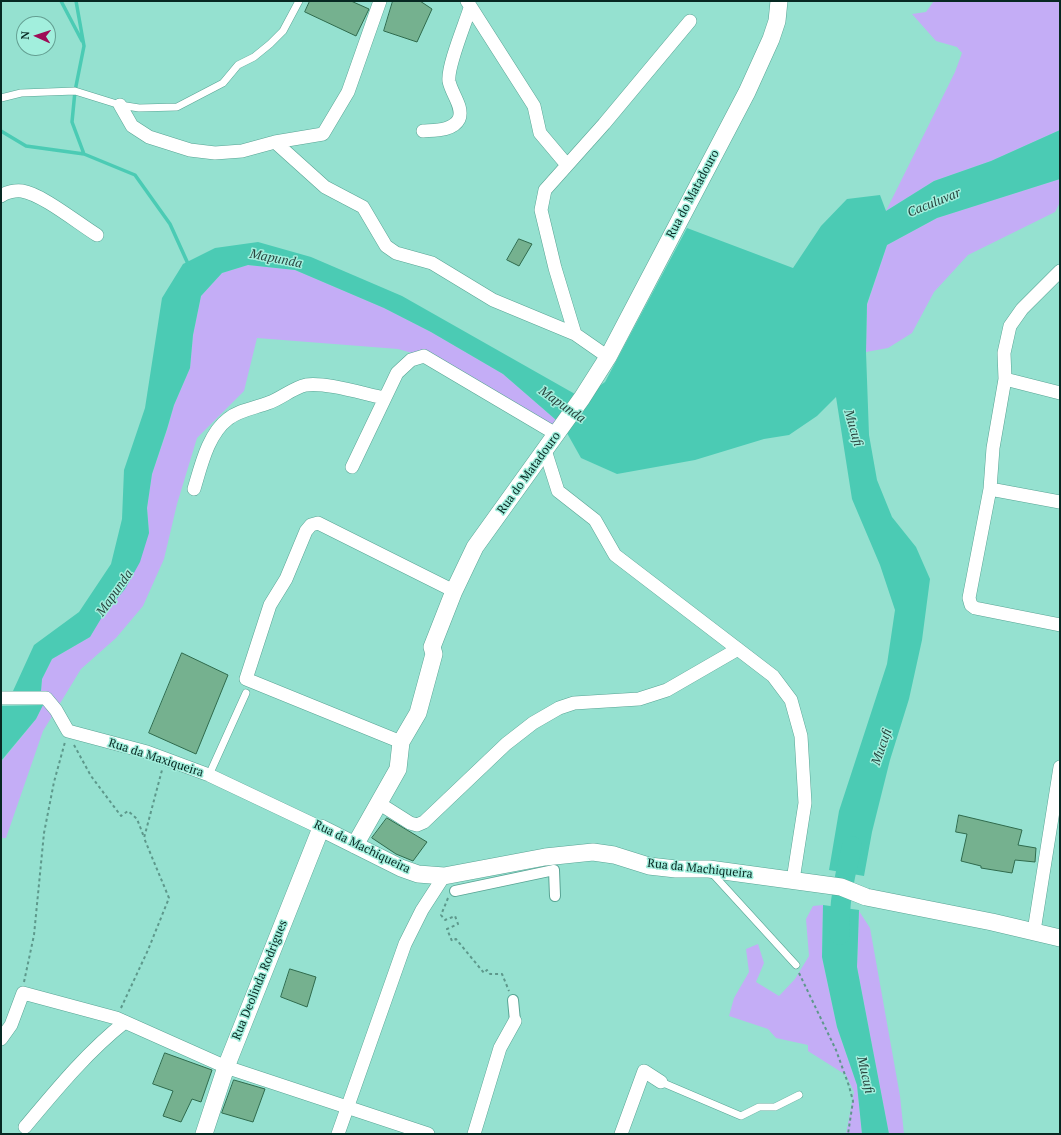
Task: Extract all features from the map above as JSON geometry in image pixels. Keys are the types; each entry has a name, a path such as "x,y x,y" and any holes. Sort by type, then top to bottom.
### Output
{"street":[{"path":"120,105 132,126 149,137 190,150 215,153 242,151 275,142 323,134 348,92 380,1"},
{"name":"Rua do Matadouro","path":"355,845 380,804 398,769 401,742 418,713 434,654 432,647 454,591 475,548 582,398 608,357 747,92 772,39 777,21 779,1"},
{"path":"423,131 451,128 458,120 460,113 449,81 450,70 468,4"},
{"path":"468,4 534,106 540,133 567,165"},
{"path":"575,334 555,268 541,210 545,190 690,21"},
{"path":"275,142 325,187 363,207 386,246 396,253 432,263 492,300 575,334 608,357"},
{"path":"1,196 5,193 22,191 40,198 97,235"},
{"path":"1060,271 1022,310 1010,326 1004,353 1005,378 993,448 990,490 969,598 972,605 976,608 1060,625"},
{"path":"352,467 397,373 411,360 424,356 559,430"},
{"path":"1005,378 1060,393"},
{"path":"194,489 204,456 215,434 228,418 270,403 295,389 307,385 325,385 384,398"},
{"path":"545,450 558,491 595,520 615,555 773,676 791,700 801,736 805,804 793,880"},
{"path":"990,490 1060,502"},
{"path":"401,742 246,678 254,650 270,605 286,579 306,531 311,525 318,523 454,591"},
{"path":"380,804 410,823 417,825 424,822 506,744 533,723 559,708 574,702 639,699 653,695 667,690 738,649"},
{"path":"2,698 46,698 56,710 68,731"},
{"name":"Rua da Maxiqueira","path":"68,731 147,752 209,775 279,807"},
{"path":"1034,931 1060,767"},
{"name":"Rua da Machiqueira","path":"279,807 401,868 418,874 444,876 545,857 593,852 614,854 649,866 676,869 709,869 841,887 866,898 1034,931 1060,938"},
{"name":"Rua Deolinda Rodrigues","path":"204,1134 226,1067 321,828"},
{"path":"455,891 554,870 555,896"},
{"path":"338,1134 405,944 422,910 444,876"},
{"path":"1,1039 11,1025 23,993 124,1017 226,1067 428,1134"},
{"path":"474,1134 500,1048 515,1021 513,1000"},
{"path":"25,1127 59,1086 111,1034 124,1017"},
{"path":"621,1134 644,1071 661,1082"}],"lane":[{"path":"1,98 21,93 75,91 120,105 139,108 177,107 223,83 238,65 254,57 270,44 283,32 299,1"},
{"path":"209,775 246,693"},
{"path":"709,869 796,965"},
{"path":"661,1082 740,1116 759,1107 775,1107 799,1095"}],"path":[{"path":"68,731 91,776 122,816 128,811 137,819 169,898 148,950 121,1007 124,1017"},
{"path":"23,993 34,935 44,834 54,782 68,731"},
{"path":"144,838 165,759"},
{"path":"455,891 447,900 441,915 445,920 455,916 458,924 447,929 452,941 456,939 484,973 487,970 490,974 502,974 513,1000"},
{"path":"796,965 836,1050 849,1086 853,1101 848,1134"}],"shaded area":[{"path":"934,1 1060,1 1060,130 991,161 934,181 886,211 955,72 962,53 957,47 936,41 912,14 926,12"},
{"path":"1060,179 1060,202 1055,212 968,255 934,292 912,333 888,348 866,352 867,305 887,245 937,218"},
{"path":"248,265 295,270 384,308 431,332 503,374 563,426 556,434 423,356 398,349 257,338 244,391 197,438 177,504 164,559 143,606 116,638 81,669 43,731 6,838 2,838 1,841 1,762 36,719 46,698 41,691 42,679 52,659 90,637 149,533 147,508 152,474 174,405 190,368 193,335 201,296 222,273"},
{"path":"823,905 822,957 837,1027 857,1085 862,1134 846,1134 854,1092 846,1075 808,1051 808,1045 776,1038 768,1029 729,1016 734,998 749,972 746,949 758,944 764,963 756,982 779,996 795,979 809,956 806,919 813,906"},
{"path":"859,911 870,928 900,1096 904,1134 889,1134 857,967"}],"water":[{"path":"1060,130 1060,179 937,218 887,245 867,304 866,352 869,435 877,480 892,517 916,547 930,579 922,640 909,699 890,760 872,832 864,876 829,870 839,811 887,664 895,610 880,565 852,499 836,397 817,416 789,435 764,439 695,460 617,474 581,458 563,426 503,374 431,332 384,308 295,270 248,265 222,273 201,296 193,335 190,368 174,405 152,474 147,508 149,533 140,562 125,589 102,617 90,637 52,659 42,679 41,691 13,691 34,645 79,612 111,564 122,519 124,470 145,408 162,298 183,264 215,248 258,242 311,257 402,296 582,398 605,382 687,228 793,268 821,226 847,199 880,195 886,211 934,181 991,161"},
{"path":"43,705 36,719 1,761 1,706"},
{"path":"823,905 859,910 857,967 889,1134 862,1134 857,1085 837,1027 822,957"}],"building":[{"path":"310,1 351,1 369,9 356,36 305,12"},
{"path":"393,1 420,1 432,9 417,42 384,31"},
{"path":"519,239 532,244 519,266 507,260"},
{"path":"182,653 228,675 196,754 149,733"},
{"path":"959,815 1022,830 1018,845 1036,848 1035,862 1015,860 1012,873 981,868 981,866 961,861 967,834 956,832"},
{"path":"387,818 427,842 413,861 396,854 372,838"},
{"path":"290,969 316,977 307,1007 281,997"},
{"path":"165,1053 212,1070 201,1102 192,1099 181,1122 163,1116 173,1091 153,1084"},
{"path":"234,1080 265,1089 253,1122 222,1113"}],"waterway":[{"path":"61,1 82,41"},
{"path":"76,1 84,46 75,91 72,122 84,154"},
{"path":"1,131 26,146 84,154 135,175 170,224 189,266"},
{"name":"Mucufi","path":"840,935 841,901 852,846"}],"water label":[{"name":"Caculuvar","path":"934,203"},
{"name":"Mapunda","path":"276,259"},
{"name":"Mapunda","path":"562,405"},
{"name":"Mapunda","path":"115,593"}]}
